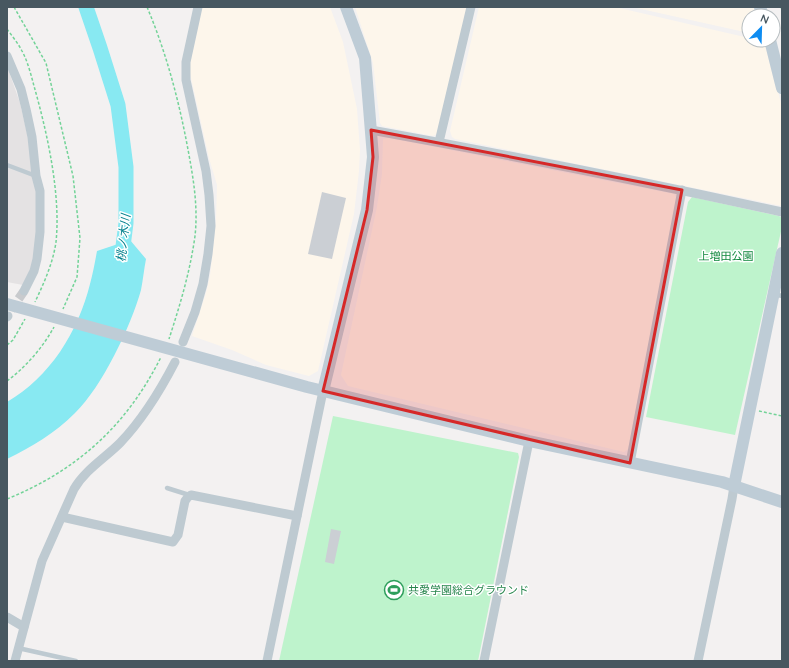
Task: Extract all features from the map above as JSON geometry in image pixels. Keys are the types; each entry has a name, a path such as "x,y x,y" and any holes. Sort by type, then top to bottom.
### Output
{"street":[{"path":"183,342 204,284 211,226 210,195 206,171 186,80 186,62 198,7"},
{"path":"267,661 323,391 367,210 373,157 365,58 346,7"},
{"path":"439,142 471,7"},
{"path":"772,48 782,88"},
{"path":"7,56 21,89 26,109 32,137 36,176 40,191 39,243 34,271 24,291"},
{"path":"371,130 682,190 782,212"},
{"path":"630,463 682,190"},
{"path":"698,661 750,409 778,295 782,254"},
{"path":"7,312 33,311 323,391 528,441 722,482 782,502"},
{"path":"15,661 42,561 72,492 79,481 120,442 141,419 163,386 175,362"},
{"path":"484,661 528,441"},
{"path":"62,517 173,542 178,535 184,506 188,497 195,495 297,516"},
{"path":"7,617 24,627"}],"lane":[{"path":"7,165 36,176"},
{"path":"167,488 186,494 188,497"},
{"path":"18,648 76,661"}],"path":[{"path":"14,7 46,63 73,176 80,238 77,277 62,312"},
{"path":"7,499 20,494 68,468 112,430 127,413 146,385 164,347 188,280 195,235 196,203 186,135 161,42 147,7"},
{"path":"7,345 13,340 33,311"},
{"path":"7,381 33,358 50,335 56,323"},
{"path":"750,409 782,416"}],"highlighted area":[{"path":"371,130 682,190 630,463 323,391 367,210 373,157"}],"shaded area":[{"path":"202,7 330,7 343,42 357,109 360,150 359,171 354,214 318,371 309,376 266,365 232,350 192,336 210,276 216,220 217,185 209,158 189,69"},
{"path":"355,7 467,7 437,134 433,136 382,126 380,123 373,63"},
{"path":"479,7 615,7 741,36 741,48 767,48 782,107 782,206 455,139 452,137 450,131"},
{"path":"632,7 754,7 741,8 741,31"},
{"path":"7,66 20,103 29,142 36,188 37,232 32,266 23,285 7,282"},
{"path":"389,138 674,194 677,199 628,449 624,452 348,386 341,375 377,207 382,174 383,139"}],"green space":[{"name":"上増田公園","path":"692,197 779,216 782,218 782,227 735,435 646,417 688,202"},
{"name":"共愛学園総合グラウンド","path":"333,416 518,453 519,457 478,661 279,661"}],"water":[{"path":"130,240 146,259 141,290 123,338 105,372 85,402 75,413 43,439 7,459 7,402 36,380 60,352 70,336 85,302 97,251"}],"building":[{"path":"322,192 346,198 332,259 308,254"},
{"path":"331,529 341,531 334,564 325,562"}],"waterway":[{"name":"桃ノ木川","path":"86,7 118,105 126,167 126,223 121,262"}],"tunnel":[{"path":"11,310 24,291"}],"place":[{"name":"共愛学園総合グラウンド","path":"394,590"}]}
